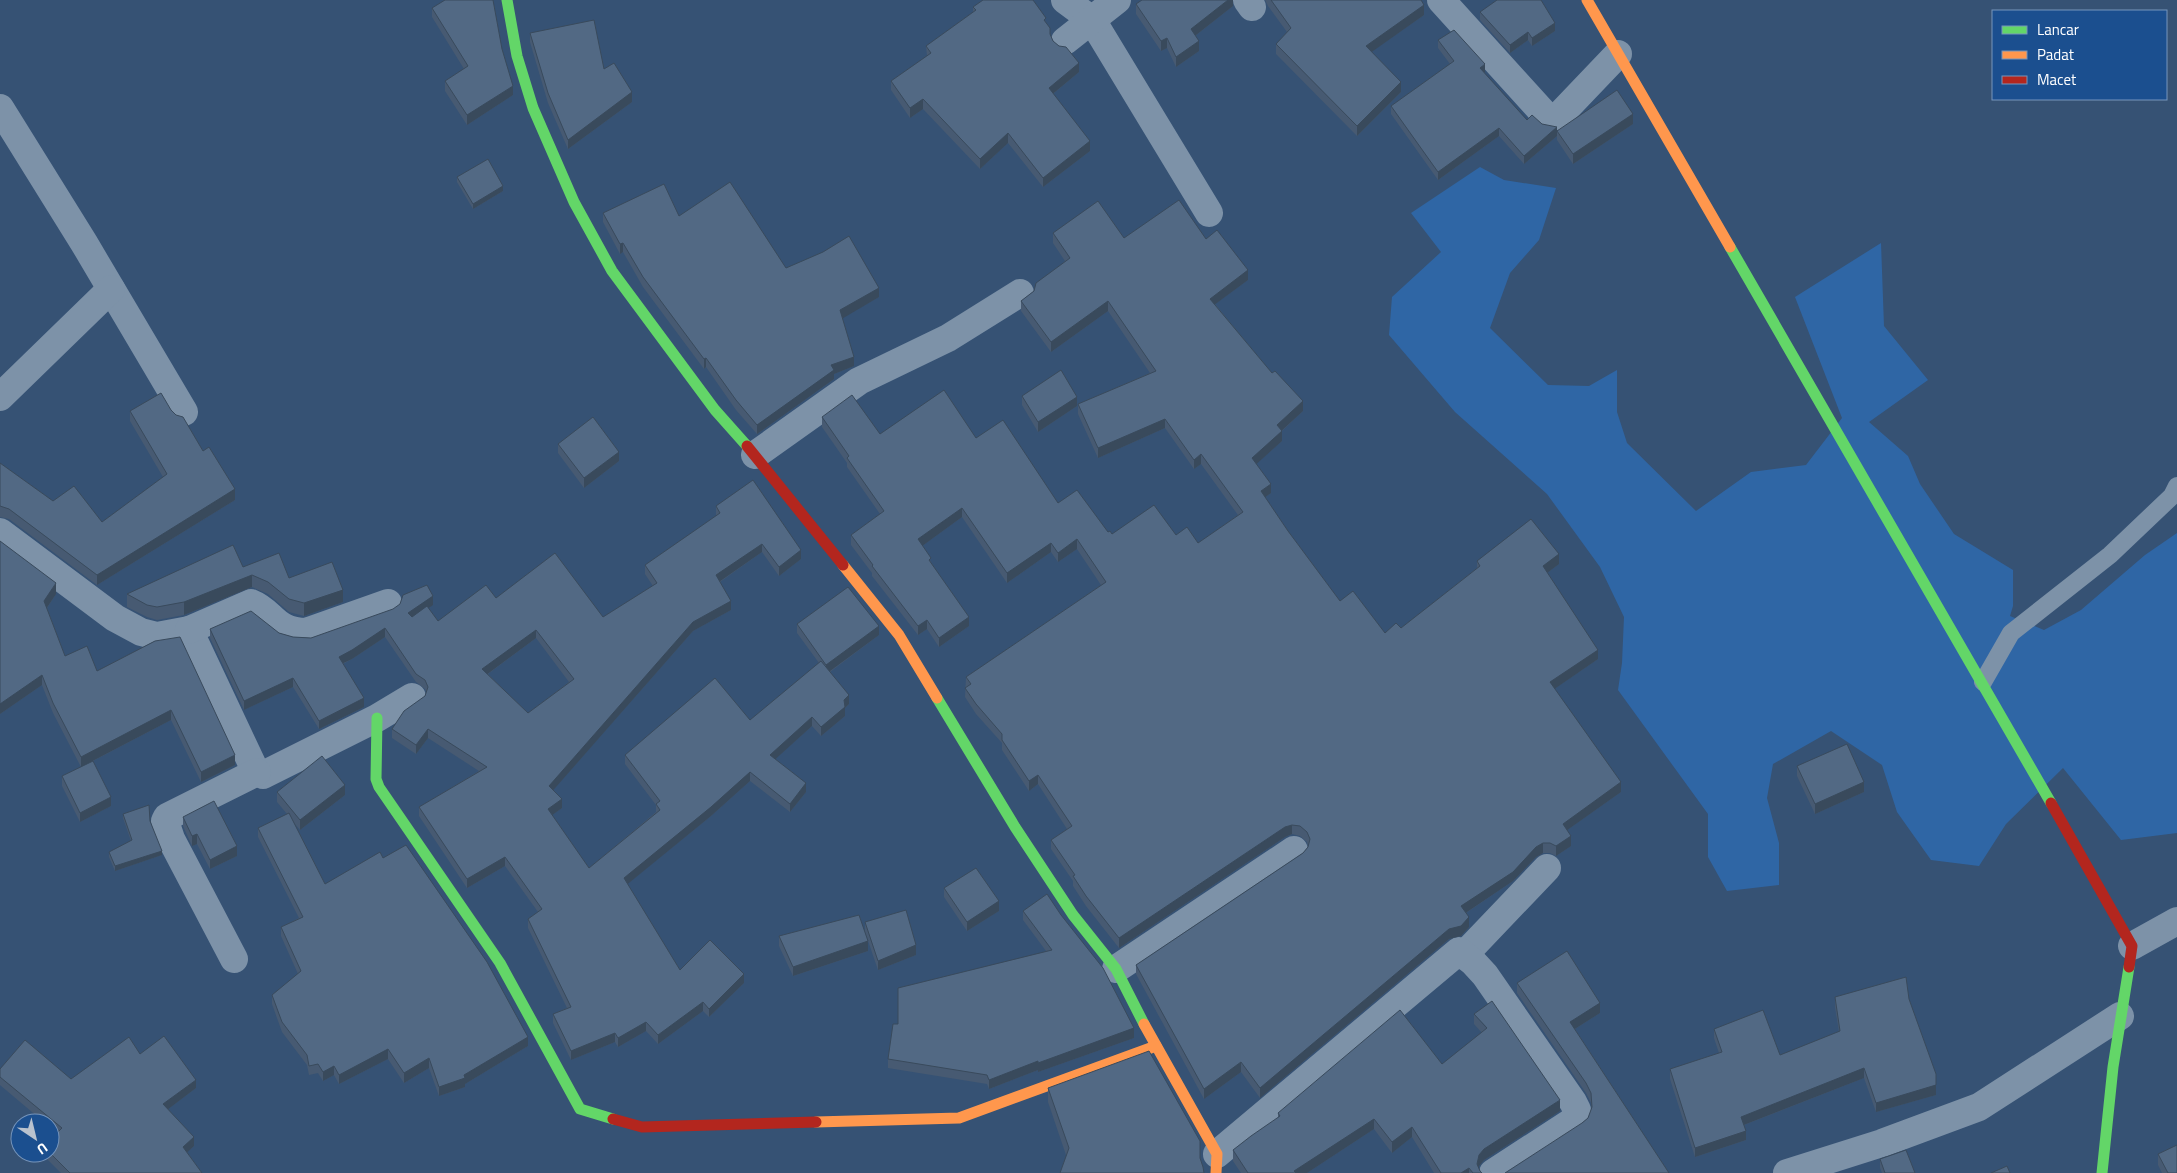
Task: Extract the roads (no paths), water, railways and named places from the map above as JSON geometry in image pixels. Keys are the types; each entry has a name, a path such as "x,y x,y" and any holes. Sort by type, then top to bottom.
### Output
{"street":[{"path":"507,0 517,56 532,108 589,232 612,271 715,410 755,455 899,635 1015,827 1074,915 1116,969 1216,1164 1458,952 1464,955 1485,975 1577,1110 1577,1117 1573,1121 1493,1173"},
{"path":"1065,0 1092,20 1209,213"},
{"path":"1065,41 1117,0"},
{"path":"1441,0 1547,117 1555,120 1618,54"},
{"path":"1587,0 1982,682 2132,946 2120,1016 2102,1173"},
{"path":"0,108 8,140 111,289 184,412"},
{"path":"0,397 111,289"},
{"path":"755,455 859,381 948,338 1020,293"},
{"path":"0,532 115,618 141,632 157,636 188,630 251,603 258,606 277,624 294,632 306,632 388,603"},
{"path":"188,630 257,772 263,775 377,718 412,697"},
{"path":"377,718 376,779 379,787 500,963 580,1109 642,1127 959,1118 1156,1046"},
{"path":"234,959 171,839 165,821 167,817 257,772"},
{"path":"1116,969 1294,850"},
{"path":"1464,955 1547,868"},
{"path":"2132,946 2177,921"},
{"path":"1787,1173 1882,1144 1978,1107 2120,1016"}],"lane":[{"path":"1982,682 2011,633 2110,555 2172,496 2177,486"}]}
